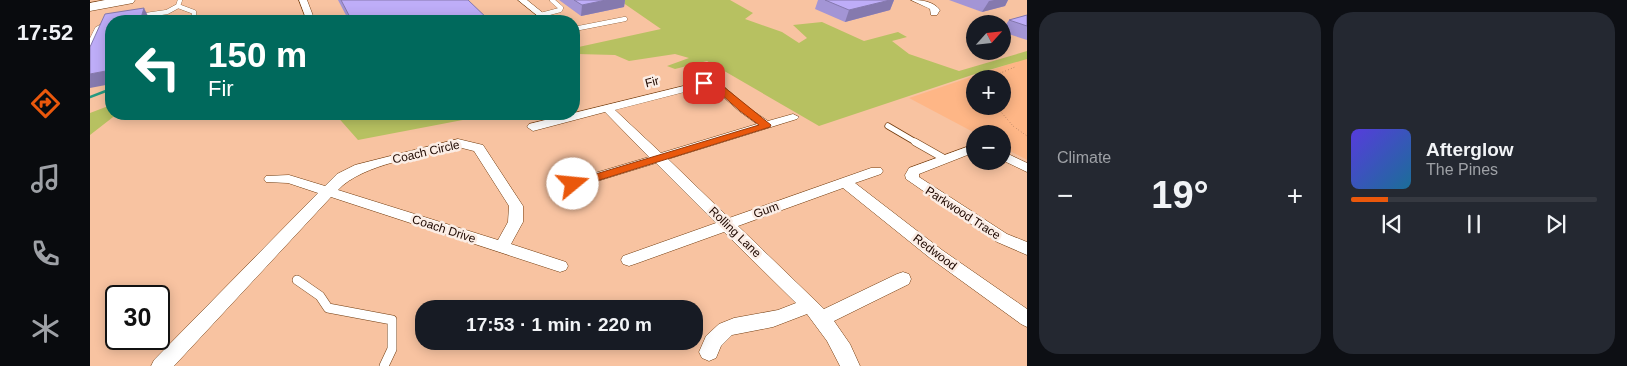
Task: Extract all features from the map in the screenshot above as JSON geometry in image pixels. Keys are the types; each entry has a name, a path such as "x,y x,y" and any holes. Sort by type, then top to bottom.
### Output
{"highway":[{"path":"90,6 112,0"},
{"path":"90,6 128,0"}],"street":[{"path":"306,0 310,15"},
{"path":"522,0 541,15"},
{"path":"915,0 933,7 936,10 934,13"},
{"name":"Fir","path":"580,115 708,83 716,85 743,109 766,125"},
{"name":"Rolling Lane","path":"607,108 822,319 843,348 850,366"},
{"path":"573,184 793,117"},
{"name":"Fir","path":"533,127 560,120"},
{"name":"Coach Circle","path":"327,192 342,177 360,168 448,145 458,143 473,145 484,154 519,213 518,219 502,247"},
{"name":"Parkwood Trace","path":"966,151 914,172 912,175 913,179 1002,238 1027,249"},
{"path":"1011,160 1027,168"},
{"name":"Gum","path":"629,260 876,171"},
{"name":"Coach Drive","path":"271,180 289,179 560,266"},
{"name":"Redwood","path":"845,182 936,254 1027,319"},
{"path":"161,366 327,192"},
{"path":"822,319 902,279"},
{"path":"709,352 712,341 719,333 734,326 773,320 809,306"}],"lane":[{"path":"149,15 167,12 178,6 180,0"},
{"path":"541,15 560,10 559,5 552,0"},
{"path":"178,6 194,12 194,15"},
{"path":"580,28 625,19"},
{"path":"90,43 97,29 105,24"},
{"path":"888,126 945,159"},
{"path":"297,280 320,296 328,308 392,320 392,349 384,366"}],"path":[{"path":"1008,70 1016,67"},
{"path":"1004,115 1013,126 1027,136"}],"shaded area":[{"path":"1027,58 1027,160 1011,151 1011,125 966,125 966,128 909,98 966,79 966,115 1011,115 1011,70 992,70"}],"green space":[{"path":"619,0 730,0 753,13 745,19 782,32 799,43 807,38 793,25 822,22 864,41 898,32 907,37 892,41 909,54 959,71 996,60 1011,60 1011,56 1027,51 1027,59 989,70 966,70 966,77 819,126 707,61 675,69 667,66 689,58 675,54 629,61 615,55 580,54 580,47 661,29"},
{"path":"105,107 105,120 109,120 90,135 90,113"},
{"path":"340,120 463,120 358,140"}],"building":[{"path":"341,0 468,0 484,15 349,15"},
{"path":"574,0 606,0 582,5"},
{"path":"825,0 890,0 849,10"},
{"path":"144,8 142,15 105,15 105,71 90,74 90,47 105,14"},
{"path":"1027,15 1027,26 1011,21"}],"waterway":[{"path":"90,97 105,91"}],"route":[{"path":"573,184 766,125 733,101 719,87 704,83"}]}
